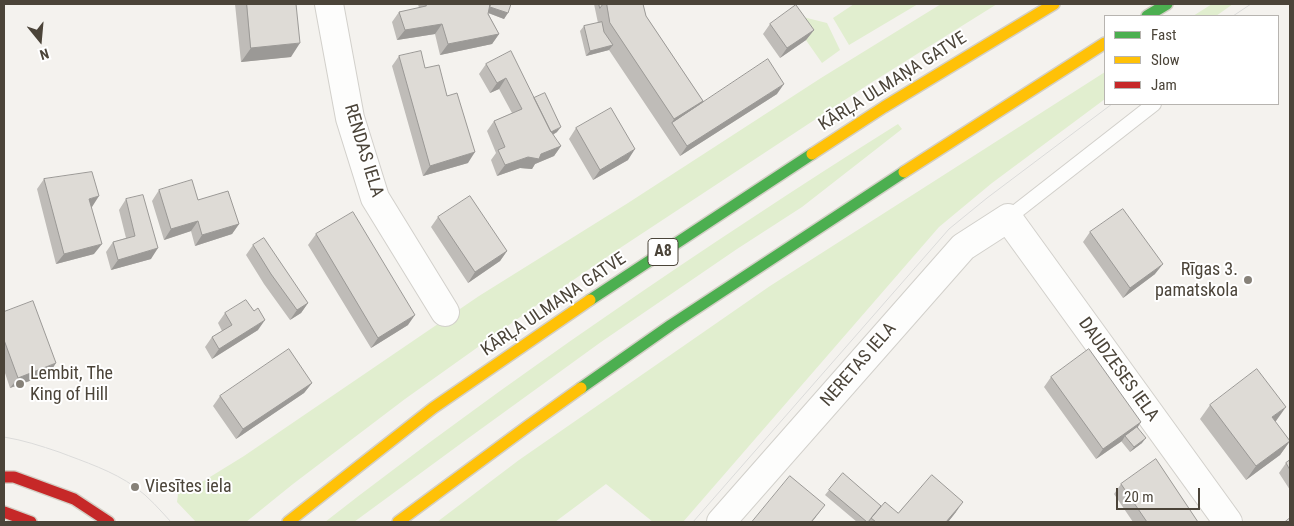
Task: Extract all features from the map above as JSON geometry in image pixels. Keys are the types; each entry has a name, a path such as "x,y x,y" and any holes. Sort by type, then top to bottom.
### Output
{"main road":[{"name":"KĀRĻA ULMAŅA GATVE","path":"288,522 434,408 573,311 884,107 1054,4"},
{"path":"1149,15 1167,4"},
{"path":"398,522 528,426 671,325 852,205 1104,44"},
{"path":"4,466 9,477 74,499 109,522"},
{"path":"4,512 31,522"}],"street":[{"name":"RENDAS IELA","path":"329,4 350,118 375,198 445,312"},
{"name":"NERETAS IELA","path":"721,522 963,246 1008,218"},
{"name":"DAUDZESES IELA","path":"1008,218 1228,522"}],"lane":[{"path":"1008,218 1153,105"}],"green space":[{"path":"854,4 918,4 849,45 833,18"},
{"path":"941,4 997,4 869,84 537,305 405,399 246,522 196,522 177,502 178,494 197,485 244,456 479,296 628,203 821,78"},
{"path":"1212,4 1233,4 1217,15 1195,15"},
{"path":"787,13 827,23 840,50 822,63"},
{"path":"1104,73 1104,100 992,183 939,227 683,522 653,522 606,484 555,522 437,522 519,460 770,286"},
{"path":"898,124 902,129 802,207 601,342 354,522 325,522 535,366 751,218"}],"building":[{"path":"247,4 296,4 300,43 251,48"},
{"path":"426,4 490,4 488,14 499,34 448,44 442,24 405,30 399,12 426,6"},
{"path":"491,4 511,4 508,13 490,7"},
{"path":"607,4 643,4 646,16 703,101 674,119 610,23"},
{"path":"796,5 814,30 787,48 770,24"},
{"path":"602,22 604,32 613,45 590,51 584,26"},
{"path":"421,51 425,68 439,65 447,96 457,93 475,152 430,166 399,56"},
{"path":"511,51 550,130 561,146 541,154 539,159 528,157 505,165 498,150 505,147 494,121 522,109 506,78 497,83 486,64"},
{"path":"768,59 784,84 687,146 672,123"},
{"path":"545,93 561,127 551,132 534,98"},
{"path":"611,108 635,149 600,170 576,128"},
{"path":"92,172 99,196 89,199 102,244 64,254 44,179"},
{"path":"192,180 198,200 228,191 239,224 202,235 198,221 171,229 159,190"},
{"path":"143,195 158,248 118,260 113,242 135,236 126,199"},
{"path":"470,196 507,251 475,272 438,217"},
{"path":"1123,209 1163,264 1130,288 1090,232"},
{"path":"353,212 415,315 378,338 316,234"},
{"path":"264,238 308,303 297,310 253,245"},
{"path":"246,300 254,311 258,308 265,320 219,349 212,337 232,325 225,313"},
{"path":"33,301 56,363 18,378 4,340 4,312"},
{"path":"289,349 312,383 243,429 220,396"},
{"path":"1089,349 1141,422 1103,449 1051,377"},
{"path":"1257,369 1286,407 1272,417 1290,441 1256,466 1210,405"},
{"path":"1137,427 1146,438 1134,447 1125,436"},
{"path":"1156,459 1198,522 1147,522 1121,484"},
{"path":"1290,460 1290,470 1286,463"},
{"path":"843,473 881,506 868,522 829,490"},
{"path":"932,475 963,502 946,522 876,522 871,518 885,502 898,513"},
{"path":"790,476 825,505 811,522 752,522"}],"tram line":[{"path":"1234,15 1251,4"},
{"path":"693,522 949,229 1111,105"},
{"path":"4,437 25,441 59,452 118,476 145,495 171,522"}],"traffic: fast":[{"path":"1149,15 1167,4"},
{"path":"590,300 812,154"},
{"path":"581,388 671,325 904,172"}],"traffic: slow":[{"path":"812,154 884,107 1054,4"},
{"path":"904,172 1104,44"},
{"path":"288,522 433,408 590,300"},
{"path":"398,522 581,388"}],"traffic: jam":[{"path":"4,477 14,477 74,499 109,522"},
{"path":"4,512 31,522"}],"place":[{"name":"Rīgas 3. pamatskola","path":"1248,280"},
{"name":"Lembit, The King of Hill","path":"20,384"},
{"name":"Viesītes iela","path":"135,487"}]}
